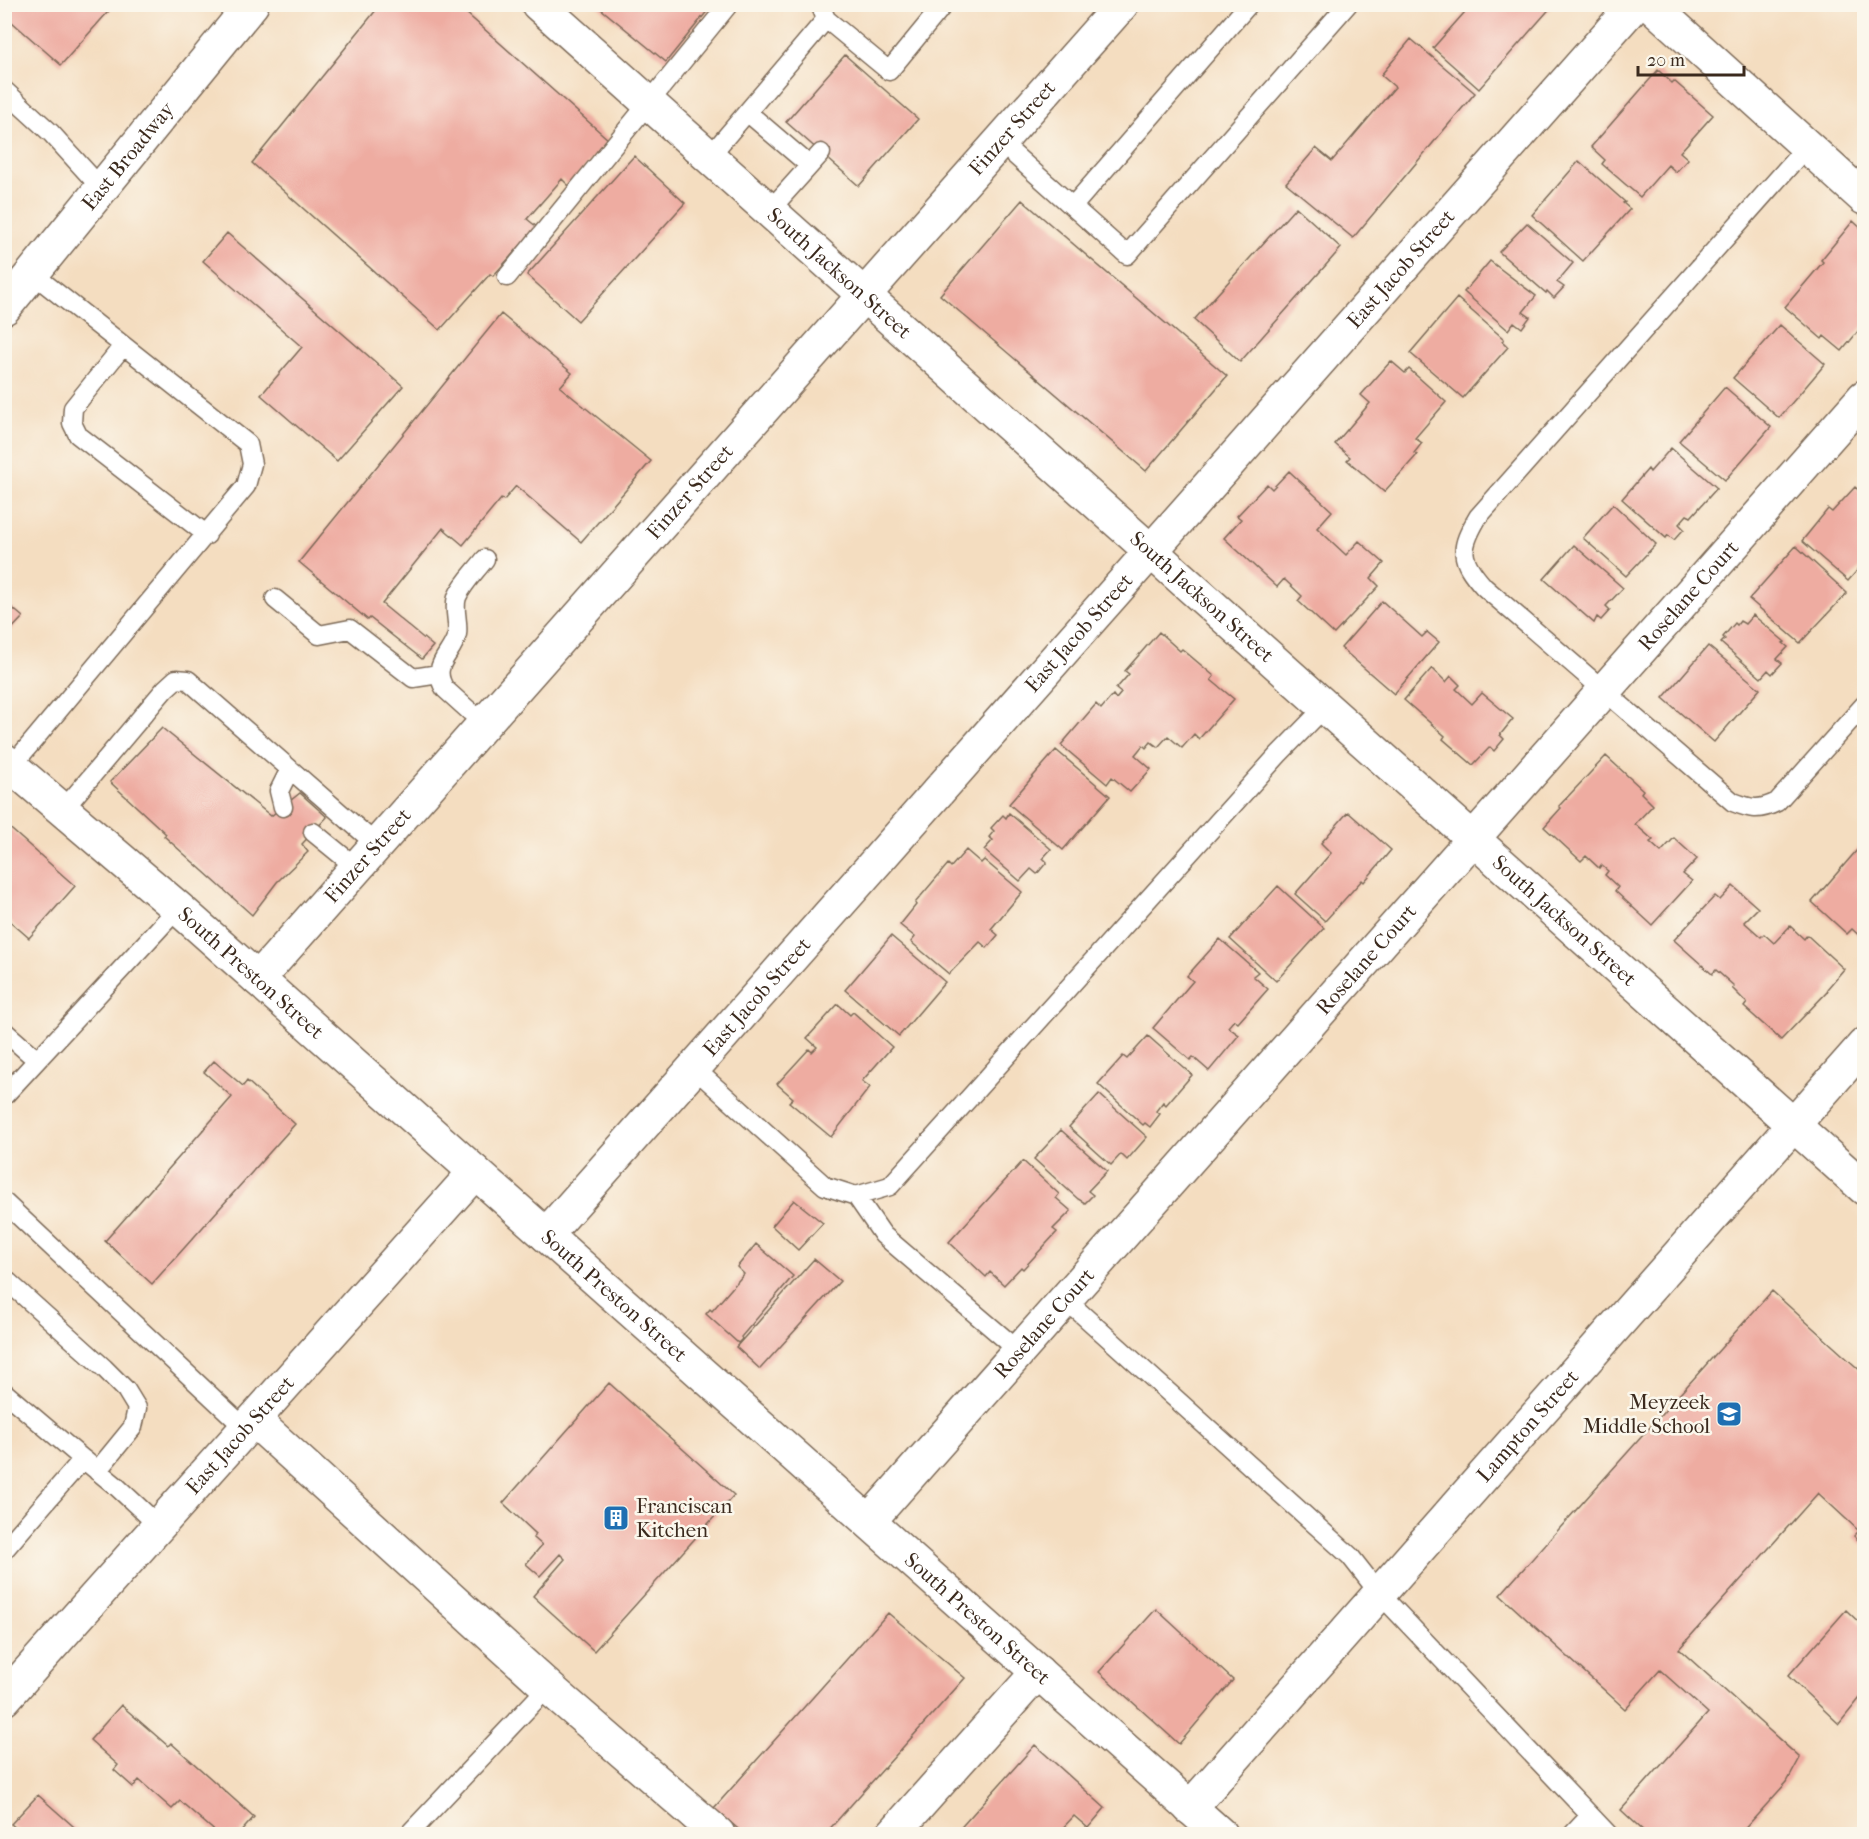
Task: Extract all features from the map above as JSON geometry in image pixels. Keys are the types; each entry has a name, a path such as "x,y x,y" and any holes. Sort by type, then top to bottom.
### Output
{"street":[{"name":"East Broadway","path":"4,308 252,4"},
{"name":"South Jackson Street","path":"538,4 1864,1188"},
{"name":"Finzer Street","path":"258,979 1122,4"},
{"name":"East Jacob Street","path":"546,1235 1635,4"},
{"path":"1650,4 1864,198"},
{"name":"Roselane Court","path":"869,1521 1864,397"},
{"name":"South Preston Street","path":"8,763 178,908 1220,1834"},
{"name":"Lampton Street","path":"1190,1808 1864,1045"},
{"name":"East Jacob Street","path":"4,1699 475,1172"},
{"path":"250,1425 718,1834"},
{"path":"893,1834 1038,1672"}],"lane":[{"path":"507,277 729,4"},
{"path":"709,157 747,112 823,12 884,78 944,4"},
{"path":"1073,206 1249,4"},
{"path":"1000,142 1127,255 1348,4"},
{"path":"4,90 51,133 101,188"},
{"path":"747,112 815,159 769,211"},
{"path":"1807,146 1479,517 1467,536 1464,553 1468,570 1484,587 1733,802 1748,808 1764,809 1777,802 1864,705"},
{"path":"8,763 207,535 246,486 252,464 248,444 33,274"},
{"path":"123,346 74,408 72,423 78,435 207,535"},
{"path":"484,724 445,689 440,682 439,674 441,663 457,636 458,621 455,608 457,597 485,559"},
{"path":"275,598 319,635 350,629 413,678 439,674"},
{"path":"63,810 165,689 176,679 188,680 290,769 367,857"},
{"path":"694,1068 825,1186 856,1196 890,1186 1278,756 1325,707"},
{"path":"283,807 279,791 290,769"},
{"path":"313,832 367,857"},
{"path":"4,1096 178,908"},
{"path":"4,1030 37,1060"},
{"path":"856,1196 883,1235 1019,1351"},
{"path":"4,1202 250,1425"},
{"path":"4,1278 104,1368 126,1390 137,1408 133,1427 90,1465 4,1550"},
{"path":"1065,1299 1350,1556 1379,1593 1589,1817 1608,1834"},
{"path":"4,1392 159,1526"},
{"path":"409,1834 548,1687"},
{"path":"1573,1834 1589,1817"}],"building":[{"path":"4,4 115,4 61,65 4,15"},
{"path":"381,4 456,4 609,140 569,186 562,179 527,219 537,227 493,276 490,274 440,330 252,163"},
{"path":"595,4 713,4 666,62"},
{"path":"1472,4 1554,4 1479,89 1433,48"},
{"path":"1411,39 1475,93 1353,238 1286,183 1316,148 1332,161 1395,87 1381,75"},
{"path":"845,55 918,119 859,186 786,122"},
{"path":"1658,70 1713,115 1680,152 1688,159 1676,172 1668,165 1640,197 1602,164 1605,160 1591,147"},
{"path":"634,156 685,203 578,321 527,275"},
{"path":"1579,161 1630,209 1583,261 1532,215"},
{"path":"1022,200 1227,376 1146,471 940,295"},
{"path":"1296,207 1341,248 1240,362 1194,320"},
{"path":"1853,221 1864,231 1864,324 1842,351 1824,336 1822,339 1785,307 1823,262 1821,260"},
{"path":"1527,223 1573,263 1557,282 1564,287 1554,298 1499,252"},
{"path":"227,233 403,386 337,461 261,395 302,347 203,261"},
{"path":"1490,261 1536,296 1523,312 1530,317 1522,328 1514,322 1508,330 1464,292"},
{"path":"1457,298 1504,339 1502,341 1508,347 1463,398 1410,353"},
{"path":"501,314 572,373 560,387 651,461 581,542 516,486 504,500 501,499 463,545 443,528 382,604 433,646 422,659 370,618 368,620 299,562"},
{"path":"1780,325 1825,364 1779,418 1733,378"},
{"path":"1391,361 1405,373 1409,369 1446,402 1415,438 1422,443 1414,453 1417,455 1384,492 1347,460 1350,457 1335,444 1370,403 1361,395"},
{"path":"1725,387 1771,427 1725,480 1679,441"},
{"path":"1671,448 1717,488 1691,517 1687,515 1679,524 1684,529 1674,540 1668,535 1666,538 1622,499 1648,469 1650,472"},
{"path":"1289,471 1332,511 1317,528 1346,555 1359,541 1384,563 1371,578 1379,586 1334,634 1298,601 1302,596 1284,579 1277,587 1224,538 1241,519 1237,516 1267,484 1272,489"},
{"path":"1855,487 1864,495 1864,567 1862,565 1848,581 1802,541 1828,509 1832,512"},
{"path":"1613,504 1656,544 1626,576 1583,538"},
{"path":"1574,545 1623,588 1606,606 1610,610 1601,620 1597,617 1594,623 1544,579"},
{"path":"1796,546 1847,593 1800,643 1749,599"},
{"path":"4,601 23,617 4,637"},
{"path":"1382,601 1422,637 1427,632 1439,642 1394,694 1341,648"},
{"path":"1753,615 1788,647 1777,659 1782,663 1772,674 1768,670 1761,678 1721,643 1725,639 1723,637 1735,623 1737,625 1740,621 1745,624"},
{"path":"1159,632 1214,676 1211,680 1234,699 1199,739 1194,734 1182,748 1168,736 1158,747 1151,742 1146,748 1143,745 1135,755 1151,769 1130,792 1112,777 1107,784 1061,745 1096,704 1101,709 1113,695 1116,699 1121,693 1116,689 1129,674 1125,671"},
{"path":"1708,646 1760,689 1714,742 1663,698"},
{"path":"1432,668 1446,682 1451,676 1460,685 1456,689 1472,704 1482,693 1513,719 1500,735 1504,739 1494,751 1490,747 1473,765 1443,739 1445,736 1404,700"},
{"path":"162,728 271,816 300,793 327,817 302,844 308,852 277,882 252,915 164,836 166,834 110,782"},
{"path":"1056,750 1110,796 1063,850 1009,804"},
{"path":"1606,756 1643,790 1641,793 1653,805 1635,824 1653,840 1650,842 1661,852 1674,838 1697,859 1683,874 1692,881 1652,925 1615,891 1618,887 1605,875 1608,871 1601,865 1599,868 1586,856 1581,861 1544,827 1561,808 1559,806"},
{"path":"1348,812 1391,850 1364,882 1362,880 1325,921 1295,894 1331,853 1321,843"},
{"path":"1009,813 1051,849 1043,858 1047,862 1037,874 1031,869 1020,881 984,850 993,840 989,837 994,831 991,828 1003,815 1006,818"},
{"path":"4,823 75,886 29,938 4,916"},
{"path":"1864,842 1864,940 1852,929 1847,934 1812,902"},
{"path":"966,850 981,863 984,860 1022,892 991,929 998,935 987,948 980,942 949,974 911,942 915,937 900,925 916,905 915,903 948,864 951,867"},
{"path":"1278,886 1324,928 1276,981 1230,939"},
{"path":"1733,886 1758,908 1744,922 1761,937 1764,934 1774,943 1790,926 1804,939 1807,935 1844,969 1827,989 1828,991 1781,1040 1744,1007 1747,1003 1732,988 1734,986 1716,970 1712,974 1674,940 1715,896 1720,900"},
{"path":"891,936 945,982 899,1036 845,990"},
{"path":"1220,939 1258,972 1253,976 1268,989 1238,1023 1234,1020 1228,1027 1239,1035 1209,1071 1193,1057 1190,1060 1153,1028 1193,981 1187,976"},
{"path":"838,1004 850,1015 853,1012 892,1047 862,1081 870,1087 831,1137 789,1102 793,1098 777,1084 809,1049 812,1052 817,1047 807,1038"},
{"path":"1148,1036 1192,1075 1166,1105 1163,1102 1156,1111 1160,1114 1150,1127 1145,1123 1143,1125 1098,1084 1123,1056 1127,1059"},
{"path":"214,1061 243,1086 247,1081 295,1124 152,1284 105,1241 232,1097 204,1072"},
{"path":"1099,1094 1147,1137 1127,1160 1121,1154 1111,1165 1069,1127"},
{"path":"1061,1130 1107,1171 1088,1191 1093,1195 1085,1203 1034,1159"},
{"path":"1023,1161 1059,1194 1056,1198 1071,1211 1053,1229 1057,1232 1023,1269 1021,1267 1004,1285 990,1272 986,1277 949,1242"},
{"path":"794,1200 823,1223 798,1250 772,1226"},
{"path":"756,1244 793,1276 738,1343 706,1314 710,1309 712,1311 744,1274 737,1267"},
{"path":"814,1259 840,1281 760,1369 736,1347"},
{"name":"Meyzeek Middle School","path":"1772,1291 1864,1374 1864,1546 1854,1536 1859,1531 1818,1493 1679,1649 1800,1758 1787,1782 1740,1834 1647,1834 1621,1810 1708,1713 1660,1670 1625,1709 1500,1595"},
{"name":"Franciscan Kitchen","path":"609,1383 734,1495 594,1651 533,1596 565,1559 560,1554 540,1576 526,1564 542,1545 534,1538 536,1534 503,1503"},
{"path":"1156,1609 1233,1680 1179,1744 1099,1672"},
{"path":"1846,1610 1864,1627 1864,1693 1839,1724 1788,1676"},
{"path":"888,1613 965,1678 825,1834 744,1834 714,1808"},
{"path":"121,1705 168,1746 171,1743 254,1817 239,1834 218,1834 180,1801 172,1809 139,1780 133,1787 114,1770 118,1765 90,1740"},
{"path":"1035,1745 1105,1808 1088,1828 1074,1816 1057,1834 955,1834"},
{"path":"38,1795 82,1834 23,1834 11,1824"}],"place":[{"name":"Meyzeek Middle School","path":"1729,1414"},
{"name":"Franciscan Kitchen","path":"616,1518"}]}
